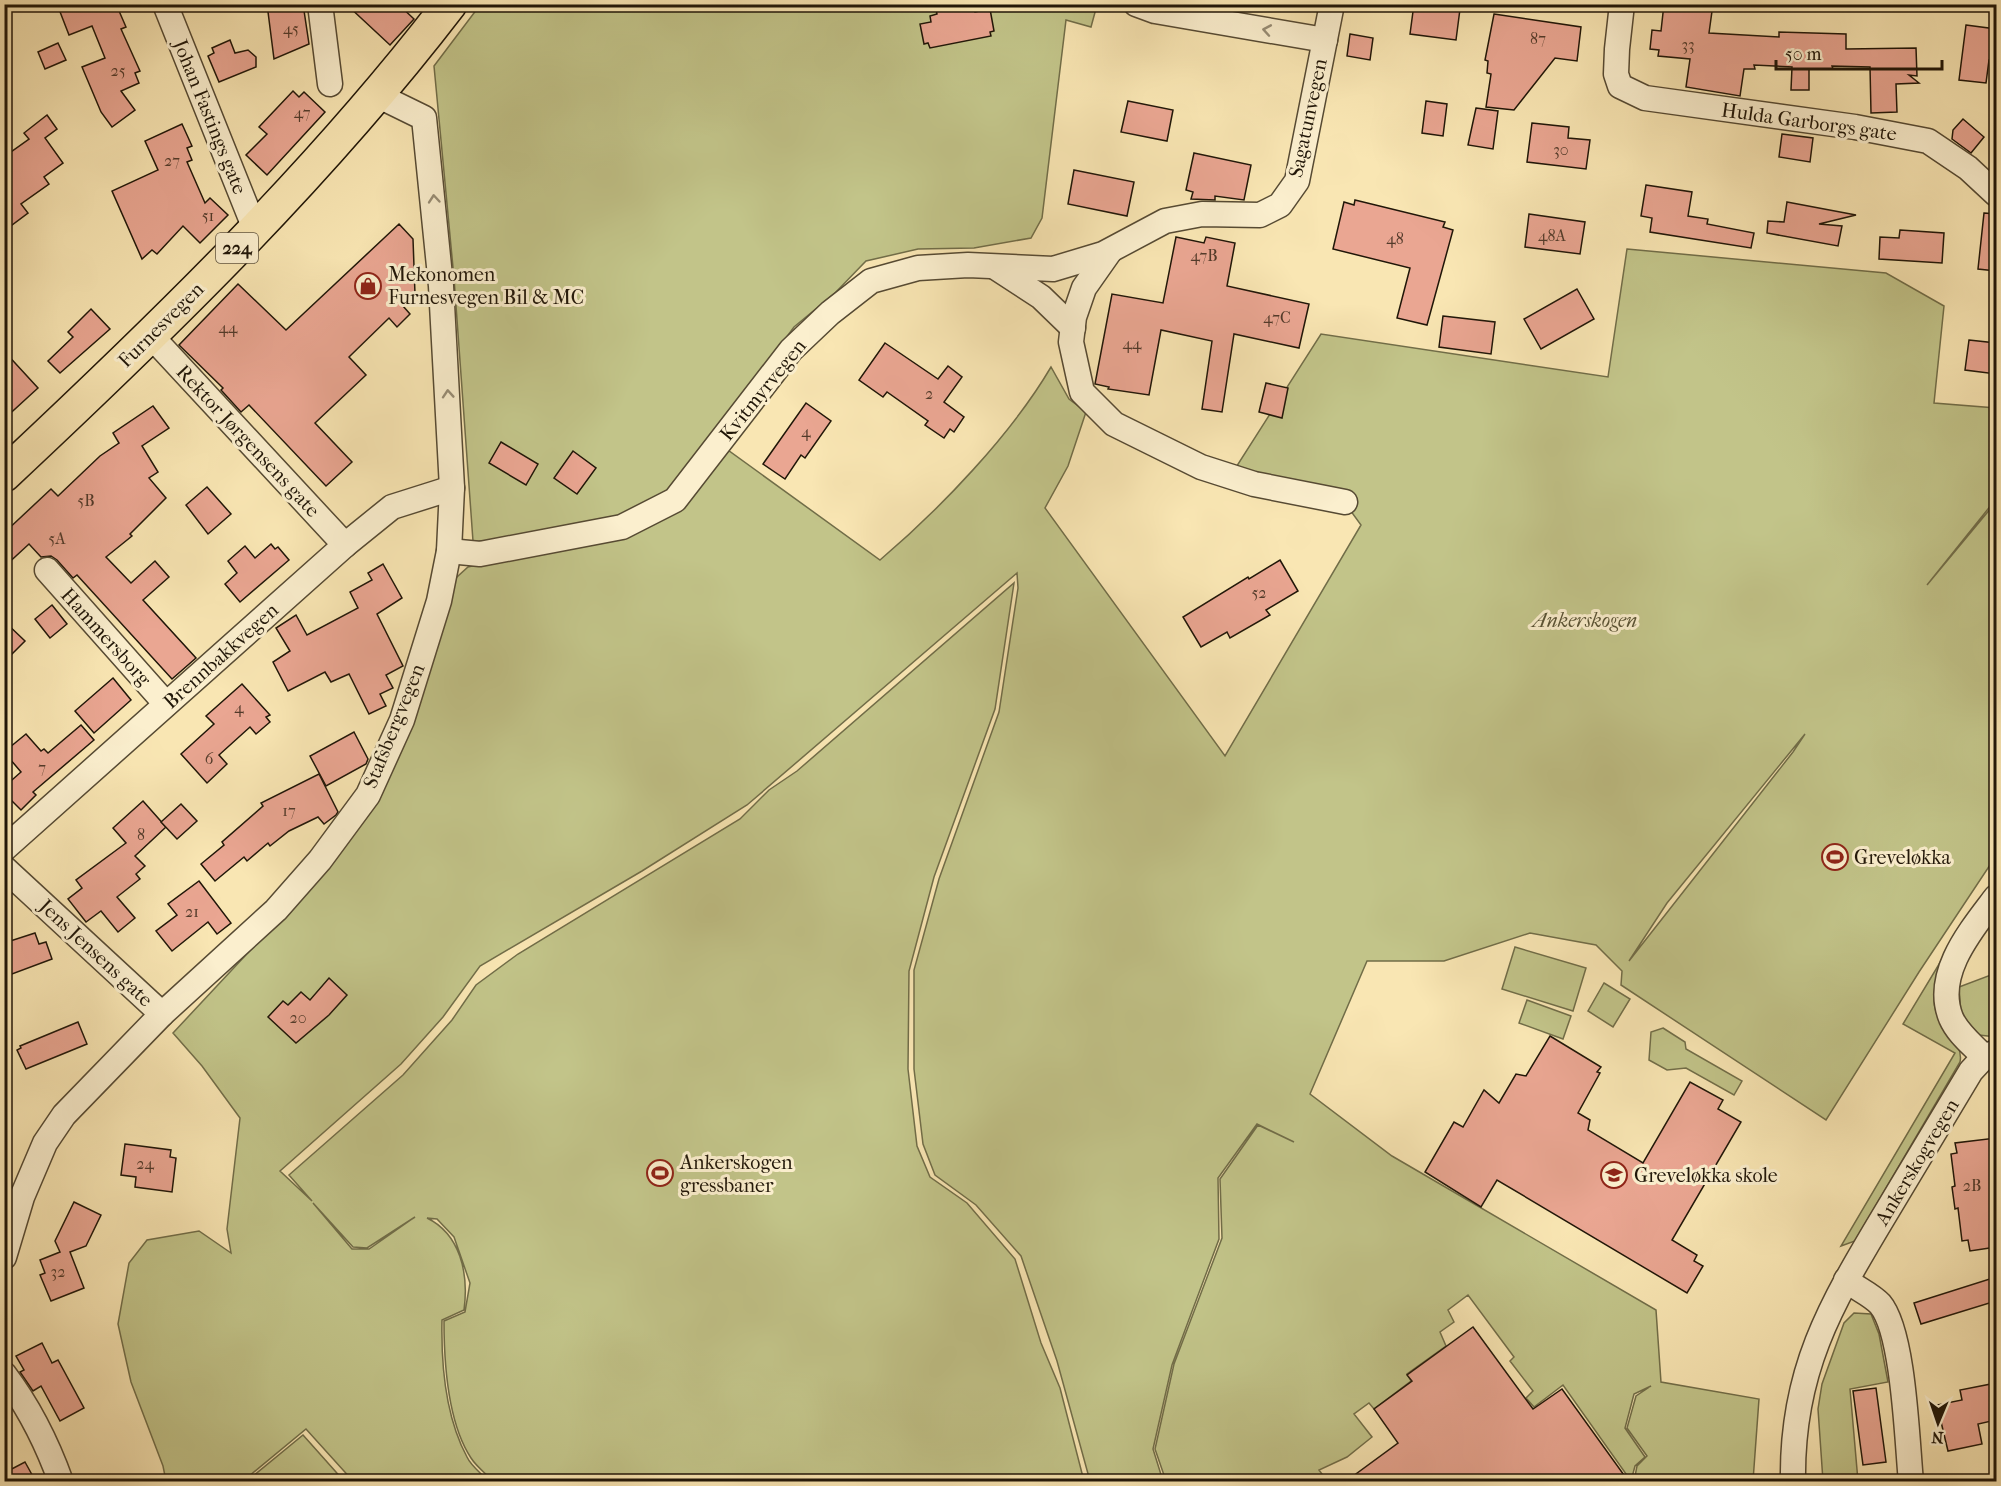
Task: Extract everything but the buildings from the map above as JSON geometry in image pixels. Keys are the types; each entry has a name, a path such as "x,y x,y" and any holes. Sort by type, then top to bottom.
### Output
{"main road":[{"name":"Furnesvegen","path":"4,475 152,337 255,230 377,95 450,4"}],"street":[{"name":"Johan Fastings gate","path":"165,4 255,230"},
{"path":"320,4 330,84"},
{"path":"1136,4 1155,11 1325,40"},
{"name":"Sagatunvegen","path":"1260,215 1280,205 1297,182 1332,4"},
{"name":"Hulda Garborgs gate","path":"1622,4 1616,74 1620,86 1645,98 1856,127 1928,141 1968,168 1996,194"},
{"name":"Stafsbergvegen","path":"4,1257 21,1197 45,1143 64,1115 162,1014 276,910 320,860 368,795 405,708 439,601 449,551 452,452 433,192 424,118 377,95"},
{"name":"Kvitmyrvegen","path":"449,551 480,554 622,527 675,500 790,350 830,313 871,281 918,268 968,265 1053,269 1110,251 1165,221 1202,214 1260,215"},
{"path":"1110,251 1084,288 1074,317 1071,342 1082,392 1114,424 1201,466 1254,484 1345,502"},
{"path":"995,267 1041,297 1073,328"},
{"name":"Rektor Jørgensens gate","path":"152,337 345,545"},
{"name":"Brennbakkvegen","path":"4,849 345,545 392,507 452,488"},
{"name":"Hammersborg","path":"47,570 166,704"},
{"name":"Jens Jensens gate","path":"4,868 162,1014"},
{"path":"1990,1055 1958,1030 1951,1018 1947,994 1954,962 1960,948 1996,897"},
{"name":"Ankerskogvegen","path":"1793,1482 1792,1447 1804,1377 1815,1341 1846,1280 1971,1071 1990,1055"},
{"path":"1846,1280 1880,1304 1889,1321 1897,1348 1911,1482"},
{"path":"4,1374 24,1401 51,1453 61,1482"}],"green space":[{"path":"480,5 1097,5 1091,27 1066,20 1042,218 1031,238 974,248 918,249 866,261 835,293 794,327 679,482 633,509 581,528 526,539 473,541 454,278 434,66"},
{"name":"Ankerskogen","path":"1627,249 1886,273 1944,306 1934,403 1996,408 1996,499 1927,585 1996,502 1996,856 1919,972 1826,1120 1621,985 1622,971 1596,945 1530,933 1444,961 1367,961 1310,1094 1392,1156 1656,1310 1661,1382 1759,1399 1753,1481 1634,1481 1637,1466 1647,1456 1627,1428 1636,1396 1651,1386 1634,1394 1625,1428 1645,1457 1635,1466 1631,1481 1563,1385 1534,1407 1526,1398 1533,1391 1510,1361 1514,1357 1468,1295 1448,1310 1454,1322 1440,1332 1446,1346 1407,1374 1411,1381 1374,1409 1369,1403 1354,1414 1372,1437 1347,1457 1319,1470 1327,1481 1166,1481 1155,1449 1174,1364 1222,1238 1220,1179 1258,1125 1294,1142 1257,1124 1218,1178 1219,1239 1172,1365 1153,1449 1163,1481 1090,1481 1057,1361 1021,1256 976,1205 935,1175 923,1144 914,1069 914,970 939,879 999,712 1018,588 1017,573 747,805 642,871 480,966 443,1017 401,1064 280,1171 312,1201 289,1175 403,1075 452,1020 476,985 518,954 740,819 769,790 797,771 1014,583 995,709 934,877 909,971 908,1069 917,1146 930,1177 967,1203 1015,1259 1041,1343 1060,1388 1084,1481 493,1481 473,1461 463,1444 452,1410 446,1373 444,1321 465,1312 470,1283 454,1237 437,1219 427,1218 447,1234 455,1244 460,1256 465,1282 464,1310 442,1320 442,1355 446,1390 449,1408 460,1441 469,1460 488,1481 353,1481 306,1429 243,1481 166,1481 163,1466 131,1382 118,1324 129,1263 147,1240 199,1231 231,1253 227,1229 240,1118 202,1066 173,1033 313,883 382,794 446,587 468,567 641,524 725,448 880,560 926,518 973,470 1016,419 1051,367 1069,399 1086,412 1068,466 1045,508 1225,756 1361,525 1337,492 1233,472 1321,334 1608,377","holes":["1805,734 1793,752 1629,961 1667,903","313,1203 353,1247 367,1248 415,1217 369,1249 352,1249"]},
{"path":"1515,947 1586,968 1573,1011 1502,989"},
{"path":"1944,956 1936,984 1934,1005 1939,1018 1956,1042 1960,1062 1855,1241 1841,1246 1955,1053 1903,1024"},
{"path":"1996,973 1996,1037 1979,1035 1961,1014 1959,987"},
{"path":"1604,983 1630,999 1613,1027 1588,1011"},
{"path":"1527,1000 1571,1016 1563,1039 1519,1023"},
{"path":"1663,1028 1685,1042 1686,1049 1742,1081 1734,1095 1686,1068 1667,1070 1649,1060 1651,1032"},
{"path":"1854,1313 1871,1314 1879,1334 1888,1382 1850,1389 1858,1481 1823,1481 1818,1409 1822,1384 1844,1323"},
{"path":"303,1435 344,1481 247,1481"}],"place":[{"name":"Mekonomen Furnesvegen Bil & MC","path":"368,286"},
{"name":"Greveløkka","path":"1835,857"},
{"name":"Ankerskogen gressbaner","path":"660,1173"},
{"name":"Greveløkka skole","path":"1614,1175"}]}
